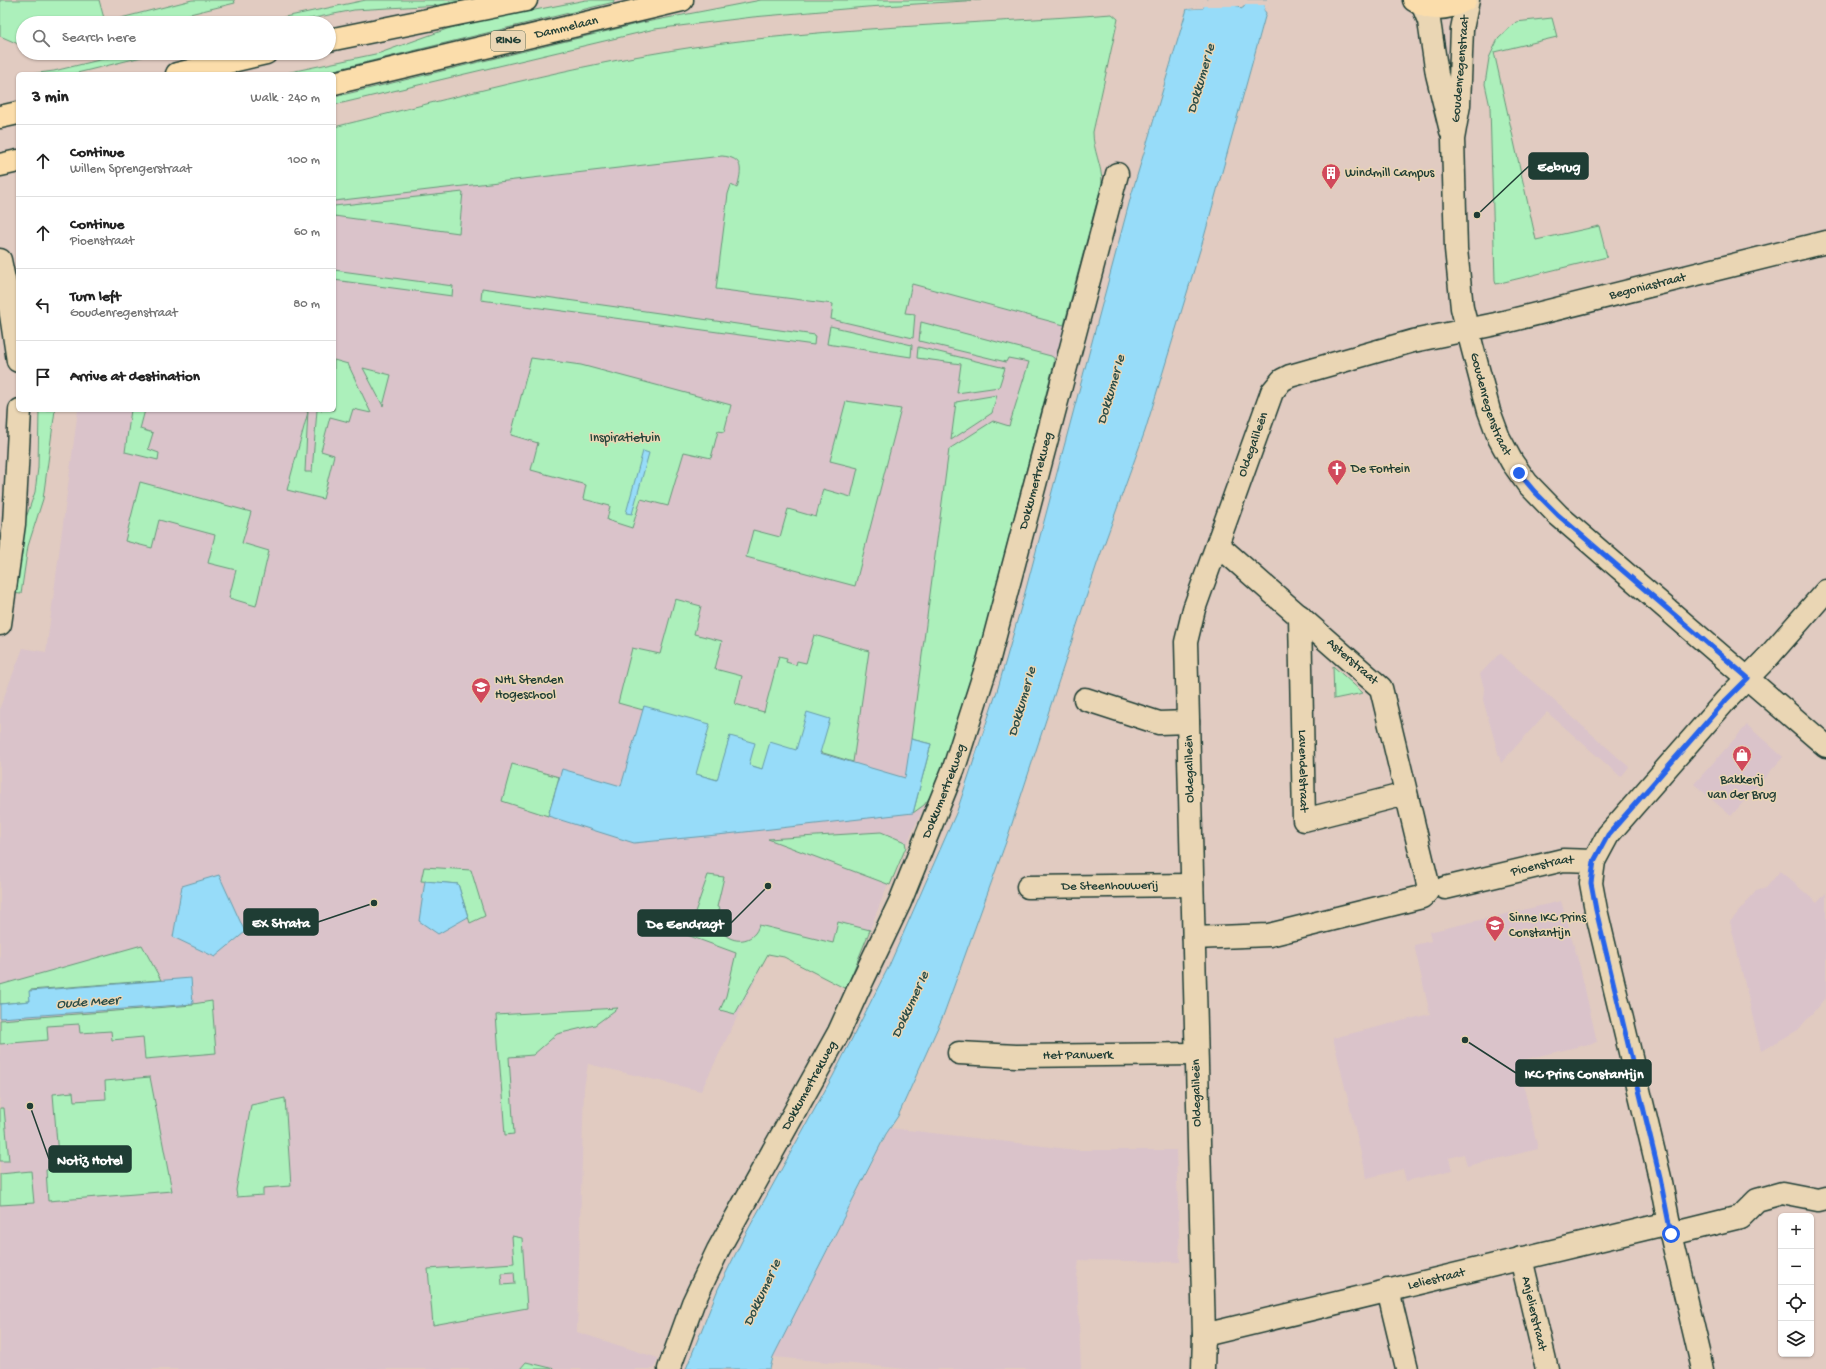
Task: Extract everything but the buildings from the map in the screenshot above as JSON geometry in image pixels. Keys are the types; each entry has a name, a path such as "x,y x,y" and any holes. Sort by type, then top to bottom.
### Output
{"main road":[{"path":"336,39 526,0"},
{"name":"Dammelaan","path":"336,83 682,0"},
{"path":"1418,3 1434,9 1446,8 1467,0"},
{"path":"185,72 236,60"},
{"path":"0,117 16,113"},
{"path":"0,165 16,161"}],"street":[{"name":"Goudenregenstraat","path":"1453,139 1459,105 1462,28 1467,0"},
{"name":"Goudenregenstraat","path":"1418,3 1429,21 1438,74 1453,139 1456,249 1462,308 1493,424 1512,462 1527,483 1558,515 1826,746"},
{"name":"Dokkumertrekweg","path":"669,1369 693,1303 718,1250 839,1032 900,902 954,768 988,662 1117,174"},
{"name":"Begoniastraat","path":"1468,330 1826,242"},
{"path":"0,260 10,308 16,348"},
{"name":"Oldegalileën","path":"1203,1369 1204,1335 1186,653 1188,630 1194,609 1272,392 1282,380 1305,371 1406,343 1468,330"},
{"path":"0,624 7,523 20,412"},
{"name":"Asterstraat","path":"1218,544 1381,688 1427,877 1436,890"},
{"path":"1703,1369 1670,1229 1658,1170 1596,910 1591,883 1594,861 1608,835 1726,700 1748,678 1826,591"},
{"name":"Lavendelstraat","path":"1300,616 1304,820 1406,794"},
{"path":"1085,699 1159,723 1188,722"},
{"name":"Pioenstraat","path":"1194,938 1269,935 1412,900 1436,890 1563,860 1594,861"},
{"name":"De Steenhouwerij","path":"1028,887 1192,885"},
{"name":"Het Panwerk","path":"959,1053 1016,1056 1196,1054"},
{"name":"Leliestraat","path":"1204,1335 1520,1258 1670,1229 1740,1218 1757,1200 1782,1193 1818,1200 1826,1198"},
{"name":"Anjelierstraat","path":"1520,1258 1547,1369"},
{"path":"1388,1290 1407,1369"}],"shaded area":[{"name":"NHL Stenden Hogeschool","path":"694,47 833,262 1064,325 981,635 931,791 886,889 846,989 784,957 768,954 701,1091 588,1064 584,1088 577,1332 658,1358 654,1369 0,1369 0,707 23,648 46,652 78,412 336,412 336,127 621,59"},
{"path":"1500,653 1629,767 1621,777 1547,712 1501,763 1483,700 1484,688 1480,674"},
{"path":"1747,725 1783,757 1731,816 1694,784"},
{"path":"1780,871 1817,903 1826,893 1826,997 1798,1030 1761,1051 1730,922 1756,891 1766,888"},
{"path":"1561,901 1580,967 1597,1042 1518,1061 1538,1149 1467,1166 1464,1154 1449,1158 1452,1170 1406,1181 1403,1169 1367,1178 1333,1038 1430,1014 1414,945 1431,941 1429,932"},
{"path":"890,1128 1077,1150 1176,1150 1180,1262 1079,1260 1077,1277 1081,1369 907,1369 773,1357"}],"green space":[{"path":"0,0 99,0 103,16 16,16 16,43 0,36"},
{"path":"192,0 234,0 235,3 182,16 129,16"},
{"path":"366,0 464,0 440,5 354,10 324,16 289,16"},
{"path":"586,0 614,0 614,2 326,72 290,72 380,53 447,29 474,22"},
{"path":"761,0 981,0 867,7 753,17 655,29 336,105 336,97 641,23"},
{"path":"1112,14 1118,19 1093,132 1094,145 1101,170 1102,183 1064,325 912,284 905,313 915,314 913,338 831,319 833,304 716,289 728,194 731,185 737,188 740,175 740,166 738,162 729,157 722,156 336,201 336,127 513,83 603,63 694,47 746,40 850,30"},
{"path":"1552,18 1557,37 1494,52 1536,240 1599,226 1607,257 1496,284 1490,107 1485,84 1489,58 1498,39 1516,22"},
{"path":"99,60 130,60 81,72 46,72"},
{"path":"463,192 459,233 336,216 336,206"},
{"path":"336,270 453,286 452,296 336,280"},
{"path":"482,288 815,335 814,345 481,300"},
{"path":"921,322 1051,356 1054,358 1054,363 984,634 952,740 934,792 924,805 913,813 931,744 911,739 949,449 993,421 1009,426 1029,362 1008,358 1006,362 919,341"},
{"path":"830,326 912,345 911,357 827,344"},
{"path":"918,347 1005,368 999,387 957,393 961,364 917,358"},
{"name":"Inspiratietuin","path":"531,358 581,365 731,405 724,432 718,431 711,458 684,452 668,506 641,499 632,528 607,520 610,506 583,499 586,485 531,470 538,443 511,435"},
{"path":"336,361 348,364 371,413 353,409 349,422 330,417 321,451 334,455 323,499 287,490 308,412 305,472 312,472 317,412 336,412"},
{"path":"363,368 391,375 383,406"},
{"path":"997,395 992,413 951,440 956,402"},
{"path":"846,401 901,409 855,586 746,557 753,530 780,537 788,509 816,517 823,489 851,497 858,468 830,461"},
{"path":"39,412 55,412 43,499 28,546 21,594 11,593 20,535 35,492 38,468"},
{"path":"131,412 144,412 140,429 153,433 148,449 159,453 158,460 125,452"},
{"path":"140,482 251,512 242,543 269,551 256,606 229,598 236,570 208,563 215,535 159,520 152,548 125,541"},
{"path":"675,599 701,606 694,634 722,641 715,669 742,676 735,704 764,712 779,656 787,658 786,662 796,665 797,661 806,663 814,635 869,651 853,762 820,752 796,750 762,769 749,765 730,736 718,780 695,774 644,706 643,710 618,703 632,648 660,654"},
{"path":"1333,666 1363,693 1334,699"},
{"path":"512,764 559,777 548,816 502,801"},
{"path":"881,832 905,842 906,847 890,885 768,839"},
{"path":"424,867 471,870 485,916 470,923 458,884 421,881"},
{"path":"708,875 724,877 717,907 720,908 717,919 719,927 724,934 731,939 748,939 754,934 759,925 833,943 838,922 870,930 846,989 784,957 768,954 735,1014 720,1010 726,996 736,953 687,935"},
{"path":"142,945 161,980 30,990 30,1001 0,1004 0,985"},
{"path":"212,1001 216,1053 145,1059 143,1037 112,1040 111,1031 80,1033 79,1024 47,1026 48,1040 0,1044 0,1020 193,1005"},
{"path":"618,1008 595,1025 557,1034 533,1055 509,1057 514,1134 505,1135 496,1015"},
{"path":"150,1077 172,1191 48,1201 46,1170 59,1168 53,1094 73,1092 74,1101 106,1099 105,1081"},
{"path":"285,1098 291,1186 263,1188 263,1195 237,1197 236,1190 251,1105"},
{"path":"0,1108 4,1108 9,1161 0,1161"},
{"path":"31,1171 34,1203 0,1205 0,1174"},
{"path":"512,1236 522,1238 527,1308 433,1325 428,1269 514,1263","holes":["514,1272 515,1284 502,1285 501,1273"]},
{"path":"526,1362 555,1369 520,1369"}],"water":[{"name":"Dokkumer Ie","path":"1206,0 1238,6 1241,9 1244,7 1247,0 1267,0 1264,10 1266,13 1204,237 1145,431 1097,564 1006,842 943,1016 898,1116 886,1134 773,1357 770,1369 686,1369 718,1289 744,1237 833,1076 889,966 957,811 998,688 1131,196 1187,9 1203,8"},
{"path":"643,451 649,453 632,514 626,513"},
{"path":"644,706 710,724 696,774 717,780 730,736 755,743 749,765 762,769 770,742 796,750 807,712 830,719 820,753 905,778 911,739 931,744 913,813 634,843 548,816 562,769 621,786"},
{"path":"219,875 245,932 215,957 173,937 182,886"},
{"path":"425,881 458,884 468,917 438,934 419,921"},
{"name":"Oude Meer","path":"191,978 193,1004 0,1018 0,1004 30,1001 29,991"}],"pier":[{"path":"1204,0 1242,0 1240,6 1204,6 1203,8 1187,9 1188,7 1202,6"},
{"path":"1244,0 1269,0 1266,10 1268,13 1264,10 1265,5 1243,5"}],"place":[{"name":"Windmill Campus","path":"1331,190"},
{"name":"Eebrug","path":"1477,215"},
{"name":"De Fontein","path":"1337,486"},
{"name":"NHL Stenden Hogeschool","path":"481,704"},
{"name":"Bakkerij van der Brug","path":"1742,772"},
{"name":"De Eendragt","path":"768,886"},
{"name":"EX Strata","path":"374,903"},
{"name":"Sinne IKC Prins Constantijn","path":"1495,942"},
{"name":"IKC Prins Constantijn","path":"1465,1040"},
{"name":"Notiz Hotel","path":"30,1106"}],"route":[{"path":"1519,473 1534,491 1558,515 1748,678 1726,700 1608,835 1594,861 1591,883 1596,910 1660,1178 1671,1234"}]}
